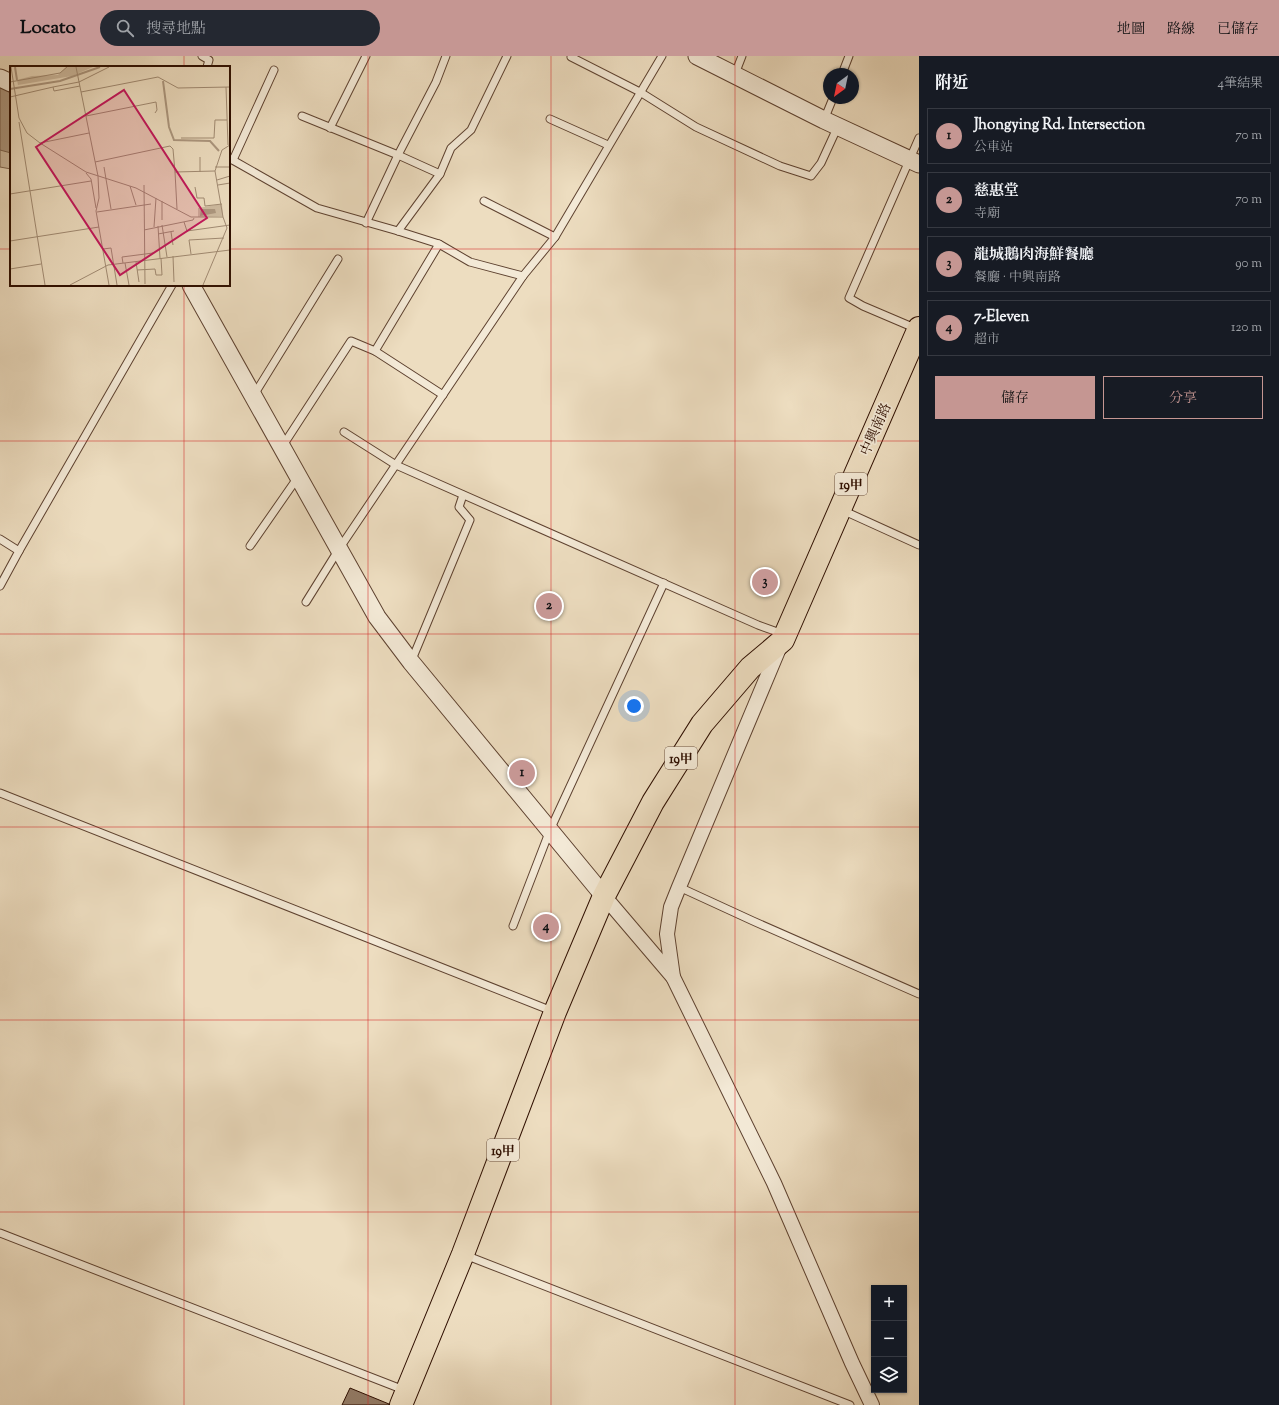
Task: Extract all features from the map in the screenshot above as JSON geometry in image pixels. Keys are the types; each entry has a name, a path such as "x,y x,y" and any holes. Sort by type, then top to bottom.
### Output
{"main road":[{"name":"中興南路","path":"784,637 919,329"},
{"name":"19甲","path":"404,1398 463,1254 555,1012 604,896 653,802 702,724 750,668 784,637"}],"street":[{"path":"697,56 831,123 914,161"},
{"path":"0,78 10,83"},
{"path":"191,286 377,617 411,662 604,896 673,977 774,1183 849,1356 872,1405"},
{"path":"673,977 667,934 671,907 678,887 784,637"}],"lane":[{"path":"202,56 209,60 207,66"},
{"path":"330,128 366,56"},
{"path":"366,223 398,155 436,82 446,56"},
{"path":"398,231 440,174 451,148 471,130 507,56"},
{"path":"306,602 339,549 523,276 555,237 662,56"},
{"path":"735,74 742,56"},
{"path":"845,68 850,56"},
{"path":"571,58 640,92 696,126 780,166 811,176 821,163 831,123 833,104"},
{"path":"274,70 231,159 317,208 439,244 470,262 523,276"},
{"path":"302,116 398,155 440,174"},
{"path":"550,119 608,146"},
{"path":"919,138 914,161 849,298 863,306 919,329"},
{"path":"484,201 555,237"},
{"path":"375,351 439,244"},
{"path":"253,396 338,259"},
{"path":"0,586 171,286"},
{"path":"282,447 351,341 375,351 443,395"},
{"path":"344,432 396,465 784,637"},
{"path":"250,546 298,476"},
{"path":"411,662 470,520 459,507 463,495"},
{"path":"840,509 919,545"},
{"path":"0,539 19,551"},
{"path":"513,926 550,830 664,583"},
{"path":"0,792 555,1012"},
{"path":"678,887 919,994"},
{"path":"0,1233 404,1398"},
{"path":"463,1254 850,1405"}],"shaded area":[{"path":"0,77 10,81 10,169 0,167"},
{"path":"0,87 10,92 10,153 0,150"}],"building":[{"path":"350,1388 389,1404 389,1405 342,1405"}],"place":[{"name":"龍城鵝肉海鮮餐廳","path":"765,582"},
{"name":"慈惠堂","path":"549,606"},
{"name":"Jhongying Rd. Intersection","path":"522,773"},
{"name":"7-Eleven","path":"546,927"}]}
